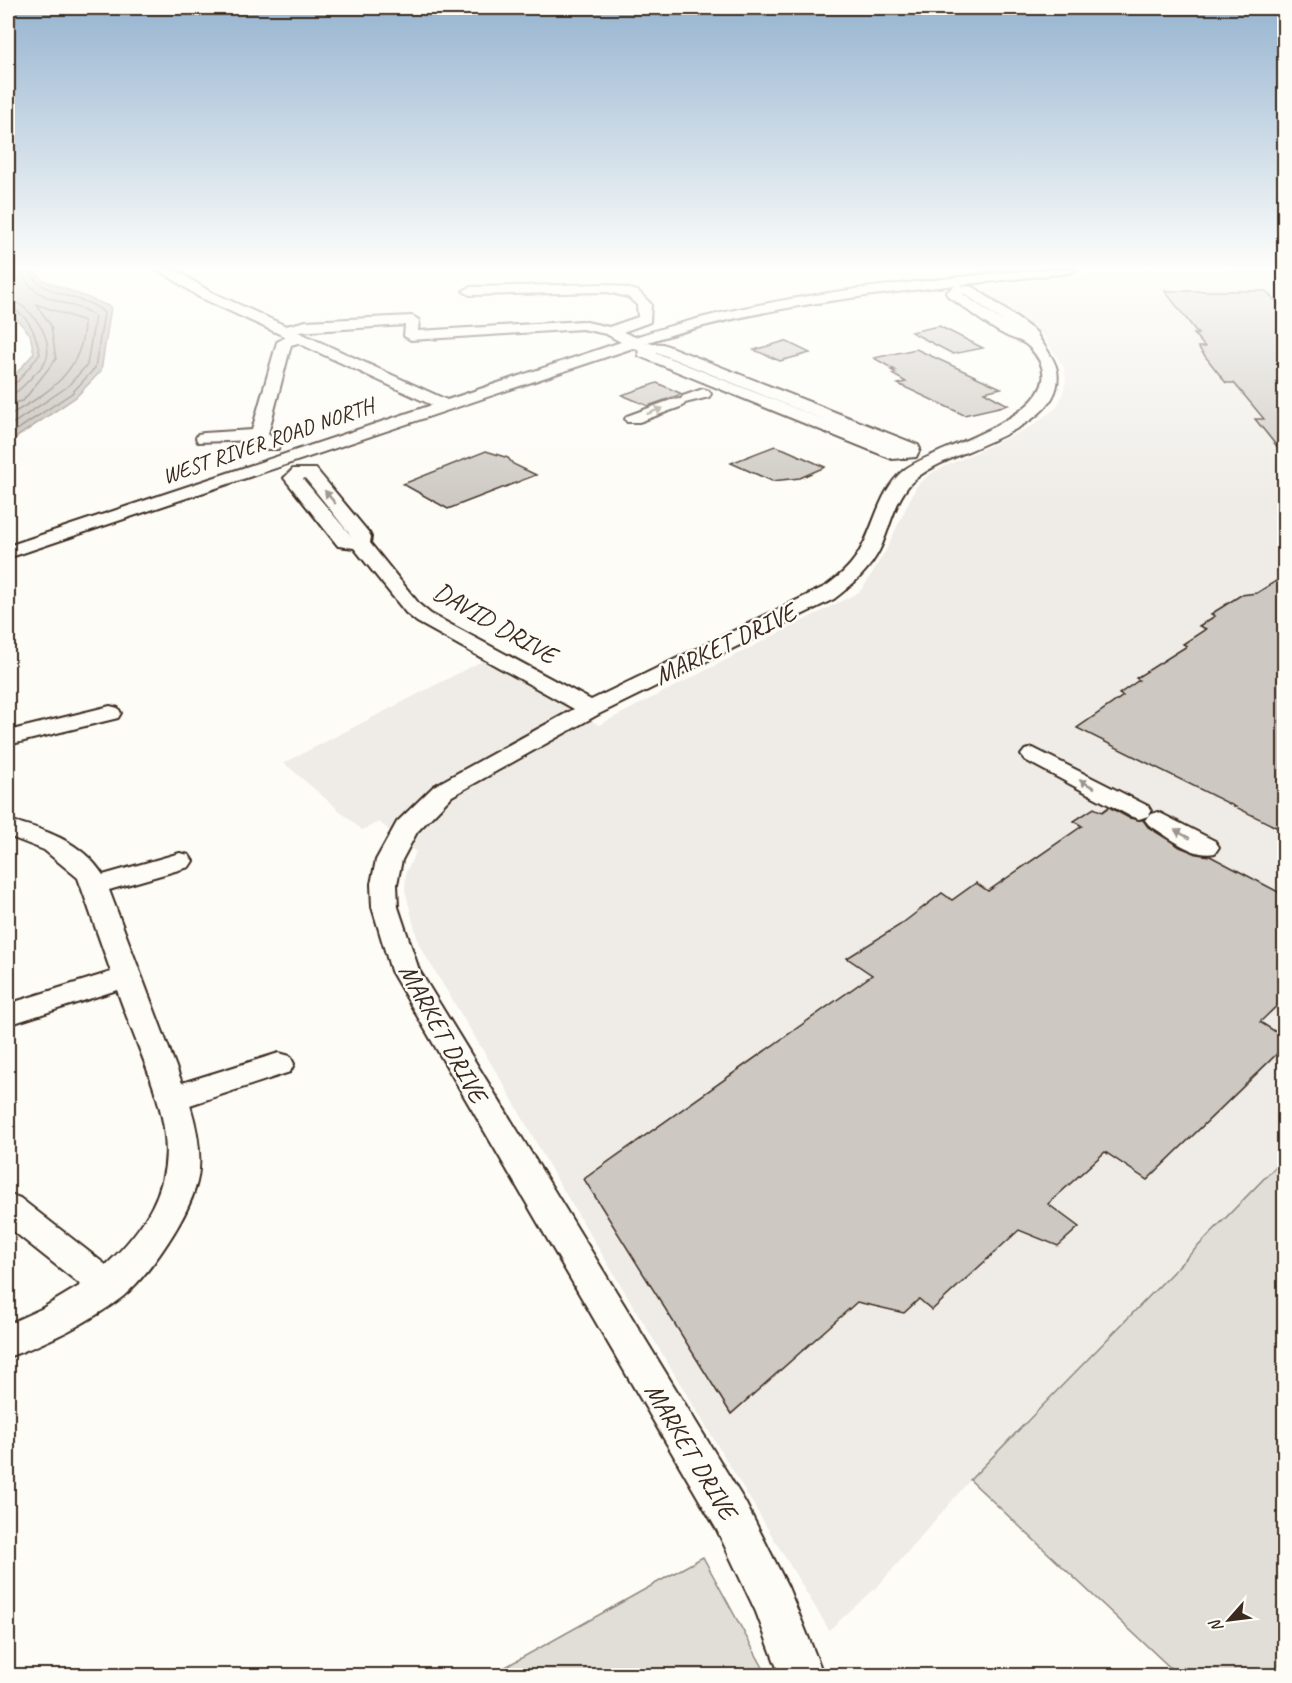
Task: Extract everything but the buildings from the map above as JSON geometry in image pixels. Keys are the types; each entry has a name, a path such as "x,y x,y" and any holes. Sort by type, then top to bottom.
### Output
{"street":[{"path":"204,438 259,435 283,348"},
{"path":"323,348 444,404"},
{"name":"WEST RIVER ROAD NORTH","path":"8,552 444,404 631,348"},
{"path":"641,348 644,353 897,455 920,457"},
{"name":"MARKET DRIVE","path":"802,1676 773,1602 731,1516 405,971 385,907 384,884 389,860 406,828 443,791 591,709 827,596 854,574 870,550 894,493 918,468 920,457 1018,421 1042,403 1049,390 1051,377 1045,358 1036,348"},
{"path":"633,419 690,398"},
{"name":"DAVID DRIVE","path":"259,435 288,457 299,473 310,473 362,537 360,543 413,609 424,618 591,709"},
{"path":"8,738 110,713"},
{"path":"1033,755 1206,847"},
{"path":"8,828 41,836 67,851 90,875 171,1099 182,1138 184,1160 175,1200 157,1232 109,1287 60,1318 8,1341"},
{"path":"94,886 180,861"},
{"path":"8,1015 127,977"},
{"path":"171,1099 279,1064"},
{"path":"8,1208 109,1287"}],"shaded area":[{"path":"1051,348 1284,348 1284,1158 970,1480 878,1586 829,1630 553,1173 507,1090 419,945 405,890 406,872 416,852 379,822 362,830 284,763 484,660 599,725 859,592 886,550 917,485 933,472 1032,426 1057,407 1066,382 1064,368"},
{"path":"1284,1158 1284,1675 1178,1675 970,1480"},
{"path":"703,1557 767,1675 491,1675"}],"water":[{"path":"33,348 105,348 101,371 76,397 8,443 8,383 34,353"}]}
